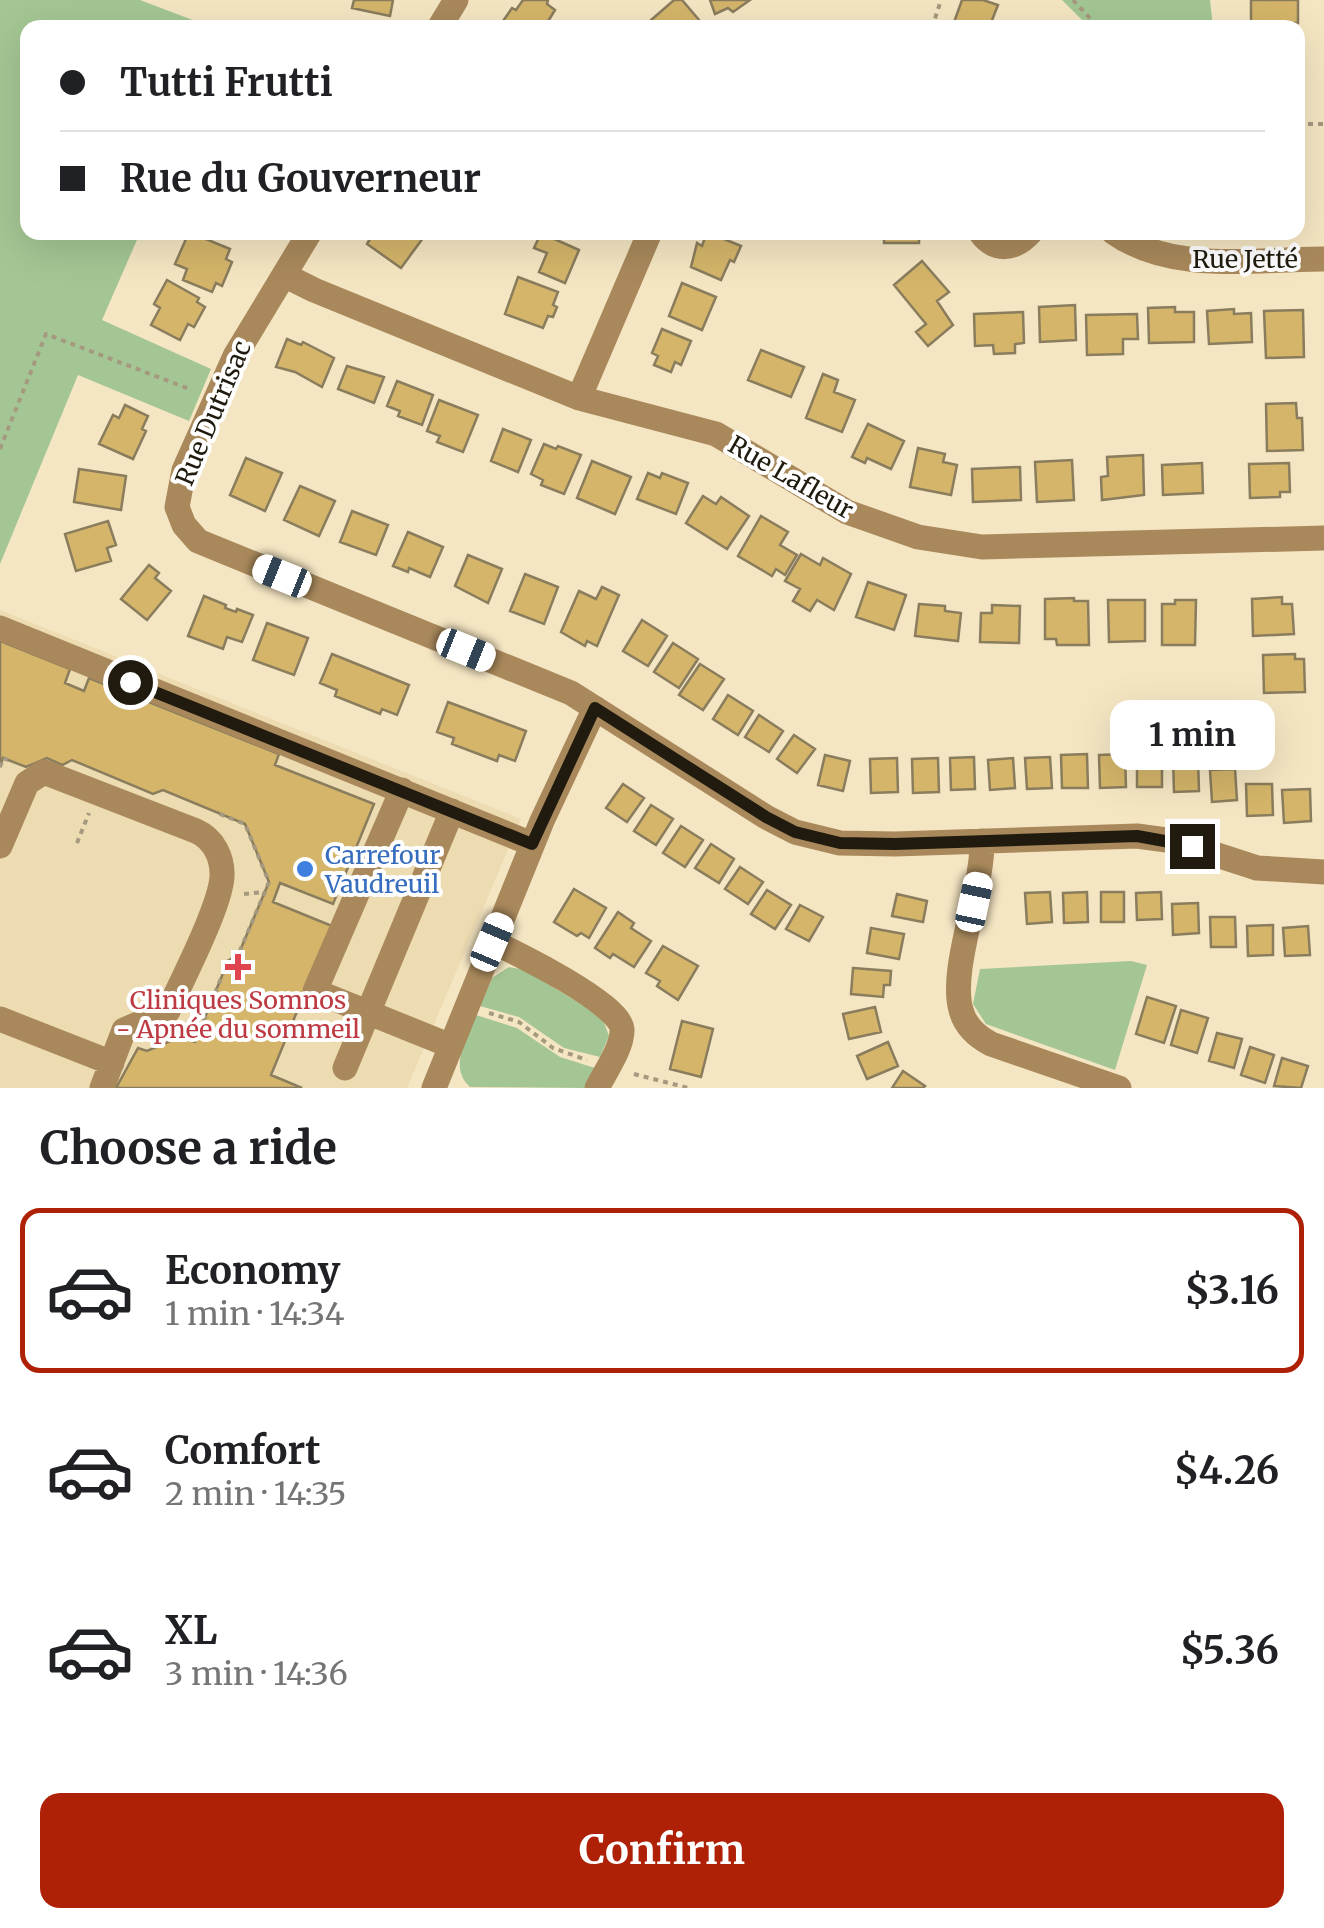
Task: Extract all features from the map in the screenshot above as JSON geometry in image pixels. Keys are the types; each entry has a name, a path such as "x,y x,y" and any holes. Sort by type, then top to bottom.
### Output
{"street":[{"name":"Rue Dutrisac","path":"305,240 246,336 178,492 177,507 182,520 198,541 561,689 766,817 810,837 857,844 1137,836 1174,841 1258,868 1324,872"},
{"path":"579,398 647,240"},
{"path":"987,240 1005,247 1022,240"},
{"name":"Rue Jetté","path":"1125,240 1167,257 1324,259"},
{"name":"Rue Lafleur","path":"284,275 579,398 716,434 862,519 939,542 982,546 1324,538"},
{"path":"0,628 532,844"},
{"path":"439,1086 451,1046 532,844 595,708"},
{"path":"0,846 5,818 30,779 38,773 50,773 204,834 218,855 220,890 168,1011 124,1030 102,1088"},
{"path":"402,790 315,991 451,1046"},
{"path":"345,1068 452,810"},
{"path":"982,841 981,871 959,982 959,1004 965,1021 990,1044 1120,1088"},
{"path":"492,942 526,958 618,1019 622,1026 620,1039 598,1075"},
{"path":"0,1019 112,1064"}],"path":[{"path":"1073,0 1092,20"},
{"path":"0,448 46,334 215,400"},
{"path":"0,767 4,758 20,765"},
{"path":"178,1029 198,1036 228,962 239,953 268,882 245,824 212,810"},
{"path":"76,844 88,814"},
{"path":"478,1010 518,1022 598,1075"},
{"path":"619,1070 688,1088"}],"shaded area":[{"path":"0,610 521,819 407,1088 0,1088"}],"green space":[{"path":"0,0 140,0 193,20 20,20 20,240 137,240 102,320 211,369 189,421 78,375 0,564"},
{"path":"1062,0 1210,0 1212,20 1082,20"},
{"path":"1131,961 1147,965 1115,1070 986,1024 973,1004 980,969"},
{"path":"509,967 525,970 602,1017 609,1036 600,1057 564,1048 519,1017 480,1006 492,978"},
{"path":"476,1015 517,1028 560,1057 595,1068 585,1088 470,1087 460,1071 460,1061"}],"building":[{"path":"354,0 393,0 390,16 352,8"},
{"path":"523,0 548,0 547,4 555,10 549,20 504,20 512,8 516,10"},
{"path":"674,0 682,0 699,20 651,20"},
{"path":"710,0 750,0 733,12 728,8 715,14"},
{"path":"962,0 998,5 992,20 955,20"},
{"path":"1251,0 1298,0 1298,20 1251,20"},
{"path":"186,240 208,240 230,249 226,259 232,262 222,286 216,283 212,292 183,280 187,269 175,264"},
{"path":"369,240 422,240 401,268 367,244"},
{"path":"538,240 557,240 579,250 565,283 539,272 547,253 534,248"},
{"path":"704,240 726,240 741,246 721,280 691,267 697,243 702,246"},
{"path":"884,240 919,240 919,243"},
{"path":"922,261 949,292 937,301 953,325 928,346 916,332 926,324 894,285"},
{"path":"518,277 558,292 553,317 548,316 543,328 505,314"},
{"path":"167,280 199,298 197,302 205,307 194,327 188,324 180,340 151,325 160,308 154,304"},
{"path":"682,283 716,297 702,330 669,316"},
{"path":"1075,305 1076,340 1040,342 1039,307"},
{"path":"1175,307 1175,312 1194,312 1194,342 1149,343 1148,308"},
{"path":"1234,309 1234,314 1251,313 1252,342 1209,344 1207,311"},
{"path":"1303,310 1304,357 1266,358 1264,311"},
{"path":"1023,312 1024,343 1015,344 1015,353 994,354 993,345 975,346 974,314"},
{"path":"1137,314 1138,339 1123,339 1123,354 1087,355 1086,315"},
{"path":"662,329 691,341 681,365 675,362 671,372 654,365 658,356 652,353"},
{"path":"287,339 301,345 303,342 334,358 322,387 276,367"},
{"path":"761,350 804,367 791,397 748,380"},
{"path":"347,366 384,377 374,403 338,389"},
{"path":"823,374 838,380 834,392 855,400 842,432 806,418"},
{"path":"397,381 433,395 422,425 398,416 400,411 387,406"},
{"path":"439,400 478,415 463,452 437,442 440,436 427,431"},
{"path":"1296,403 1297,418 1302,418 1303,450 1267,451 1266,404"},
{"path":"125,405 148,416 142,429 146,431 133,459 99,444 113,415 119,418"},
{"path":"868,424 904,441 891,469 867,458 865,463 852,457"},
{"path":"503,429 531,440 518,472 491,461"},
{"path":"544,444 581,455 564,494 541,485 543,480 531,474"},
{"path":"918,448 945,454 943,462 957,465 951,495 910,487"},
{"path":"1143,455 1144,495 1102,500 1101,477 1108,476 1107,457"},
{"path":"246,458 282,473 265,511 230,495"},
{"path":"1072,460 1074,500 1037,502 1035,462"},
{"path":"592,461 631,477 615,514 577,498"},
{"path":"1202,463 1203,493 1163,495 1162,465"},
{"path":"1289,463 1290,492 1280,492 1280,497 1250,498 1249,464"},
{"path":"1020,467 1021,500 973,502 972,469"},
{"path":"79,469 126,476 121,510 74,502"},
{"path":"648,473 660,478 662,473 688,483 676,514 637,499"},
{"path":"300,486 335,501 319,536 284,520"},
{"path":"703,496 716,504 721,497 749,516 727,549 686,523"},
{"path":"352,511 388,525 376,555 340,542"},
{"path":"761,516 788,532 780,545 797,555 785,575 776,569 772,576 738,556"},
{"path":"108,521 116,545 107,548 111,561 76,571 65,534"},
{"path":"408,532 443,547 430,577 393,566"},
{"path":"801,554 820,565 823,558 851,574 834,610 817,600 810,611 793,601 800,589 785,581"},
{"path":"468,555 502,569 488,603 455,586"},
{"path":"149,565 159,573 155,578 171,591 147,620 121,599"},
{"path":"525,574 558,587 544,624 510,611"},
{"path":"868,582 906,595 894,630 856,617"},
{"path":"602,587 619,595 597,646 587,641 585,646 561,632 579,591 596,599"},
{"path":"204,596 226,605 225,608 253,615 242,642 227,637 223,649 188,636"},
{"path":"1282,597 1282,604 1292,604 1294,634 1253,636 1252,599"},
{"path":"1045,599 1088,601 1089,645 1057,645 1056,639 1045,639"},
{"path":"1108,600 1145,600 1145,641 1109,642"},
{"path":"1175,600 1196,600 1195,645 1162,645 1162,604 1175,604"},
{"path":"919,604 945,606 945,611 961,613 958,641 915,636"},
{"path":"992,605 1020,606 1019,643 980,642 981,613 992,613"},
{"path":"642,620 667,636 648,666 623,651"},
{"path":"267,623 308,638 294,675 253,660"},
{"name":"Carrefour Vaudreuil","path":"0,641 70,669 65,683 84,691 89,678 279,754 275,765 374,804 333,904 280,883 273,902 332,926 271,1075 302,1088 116,1088 138,1048 147,1051 180,1037 195,1042 228,961 239,953 269,882 245,824 163,790 153,794 72,760 62,765 47,758 26,767 3,758 0,767"},
{"path":"673,643 698,659 679,688 654,672"},
{"path":"332,654 409,685 397,715 382,709 380,714 335,696 337,690 320,683"},
{"path":"1295,654 1295,659 1304,659 1305,692 1264,693 1263,655"},
{"path":"700,664 724,679 703,710 679,695"},
{"path":"728,695 753,711 738,735 713,719"},
{"path":"448,702 526,731 515,761 499,755 497,761 452,744 454,738 437,732"},
{"path":"759,715 783,731 769,752 745,737"},
{"path":"794,735 815,749 797,773 777,759"},
{"path":"1087,754 1088,788 1062,788 1061,755"},
{"path":"1125,754 1126,787 1100,788 1099,755"},
{"path":"1137,754 1162,754 1162,787 1137,787"},
{"path":"825,755 850,761 843,791 818,785"},
{"path":"974,757 975,789 951,790 950,758"},
{"path":"1050,757 1052,788 1027,789 1025,758"},
{"path":"897,758 898,792 871,793 870,759"},
{"path":"938,758 939,792 913,793 912,759"},
{"path":"1013,758 1015,788 990,790 988,760"},
{"path":"1173,758 1198,758 1199,791 1174,792"},
{"path":"1235,769 1237,800 1212,802 1210,770"},
{"path":"623,784 644,798 627,822 606,808"},
{"path":"1246,784 1272,784 1273,815 1247,816"},
{"path":"1310,789 1311,821 1284,823 1282,790"},
{"path":"651,805 673,819 656,845 634,831"},
{"path":"681,826 703,840 685,867 663,853"},
{"path":"711,844 734,859 719,883 695,868"},
{"path":"740,867 763,882 748,904 725,889"},
{"path":"574,889 606,908 589,938 581,933 577,936 554,922"},
{"path":"767,890 791,905 775,929 751,914"},
{"path":"1050,892 1052,922 1027,924 1025,893"},
{"path":"1087,892 1088,922 1064,923 1063,893"},
{"path":"1101,892 1124,892 1124,922 1101,922"},
{"path":"1161,892 1162,919 1137,920 1136,893"},
{"path":"897,894 927,901 923,922 892,916"},
{"path":"1198,903 1199,933 1173,935 1172,904"},
{"path":"800,905 823,917 809,941 786,929"},
{"path":"618,912 634,923 631,928 651,941 634,967 595,948"},
{"path":"1210,917 1235,917 1236,947 1211,947"},
{"path":"1273,925 1273,955 1248,956 1247,926"},
{"path":"1308,926 1310,955 1285,956 1283,928"},
{"path":"871,928 904,934 899,959 867,953"},
{"path":"663,946 698,966 678,1000 646,973"},
{"path":"853,968 891,971 890,985 884,985 883,997 851,994"},
{"path":"1147,997 1176,1006 1164,1043 1136,1034"},
{"path":"875,1007 881,1032 849,1039 843,1014"},
{"path":"1181,1010 1208,1018 1197,1053 1171,1045"},
{"path":"682,1021 713,1029 701,1077 670,1069"},
{"path":"1217,1033 1242,1039 1234,1068 1209,1061"},
{"path":"888,1042 898,1066 867,1079 857,1056"},
{"path":"1250,1047 1274,1055 1265,1083 1241,1075"},
{"path":"1282,1058 1308,1066 1301,1088 1274,1086"},
{"path":"903,1071 925,1086 892,1088"}],"place":[{"name":"Carrefour Vaudreuil","path":"305,869"},
{"name":"Cliniques Somnos - Apnée du sommeil","path":"238,967"}],"route":[{"path":"130,682 532,844 595,708 766,817 810,837 840,843 895,844 1137,836 1192,846"}]}
